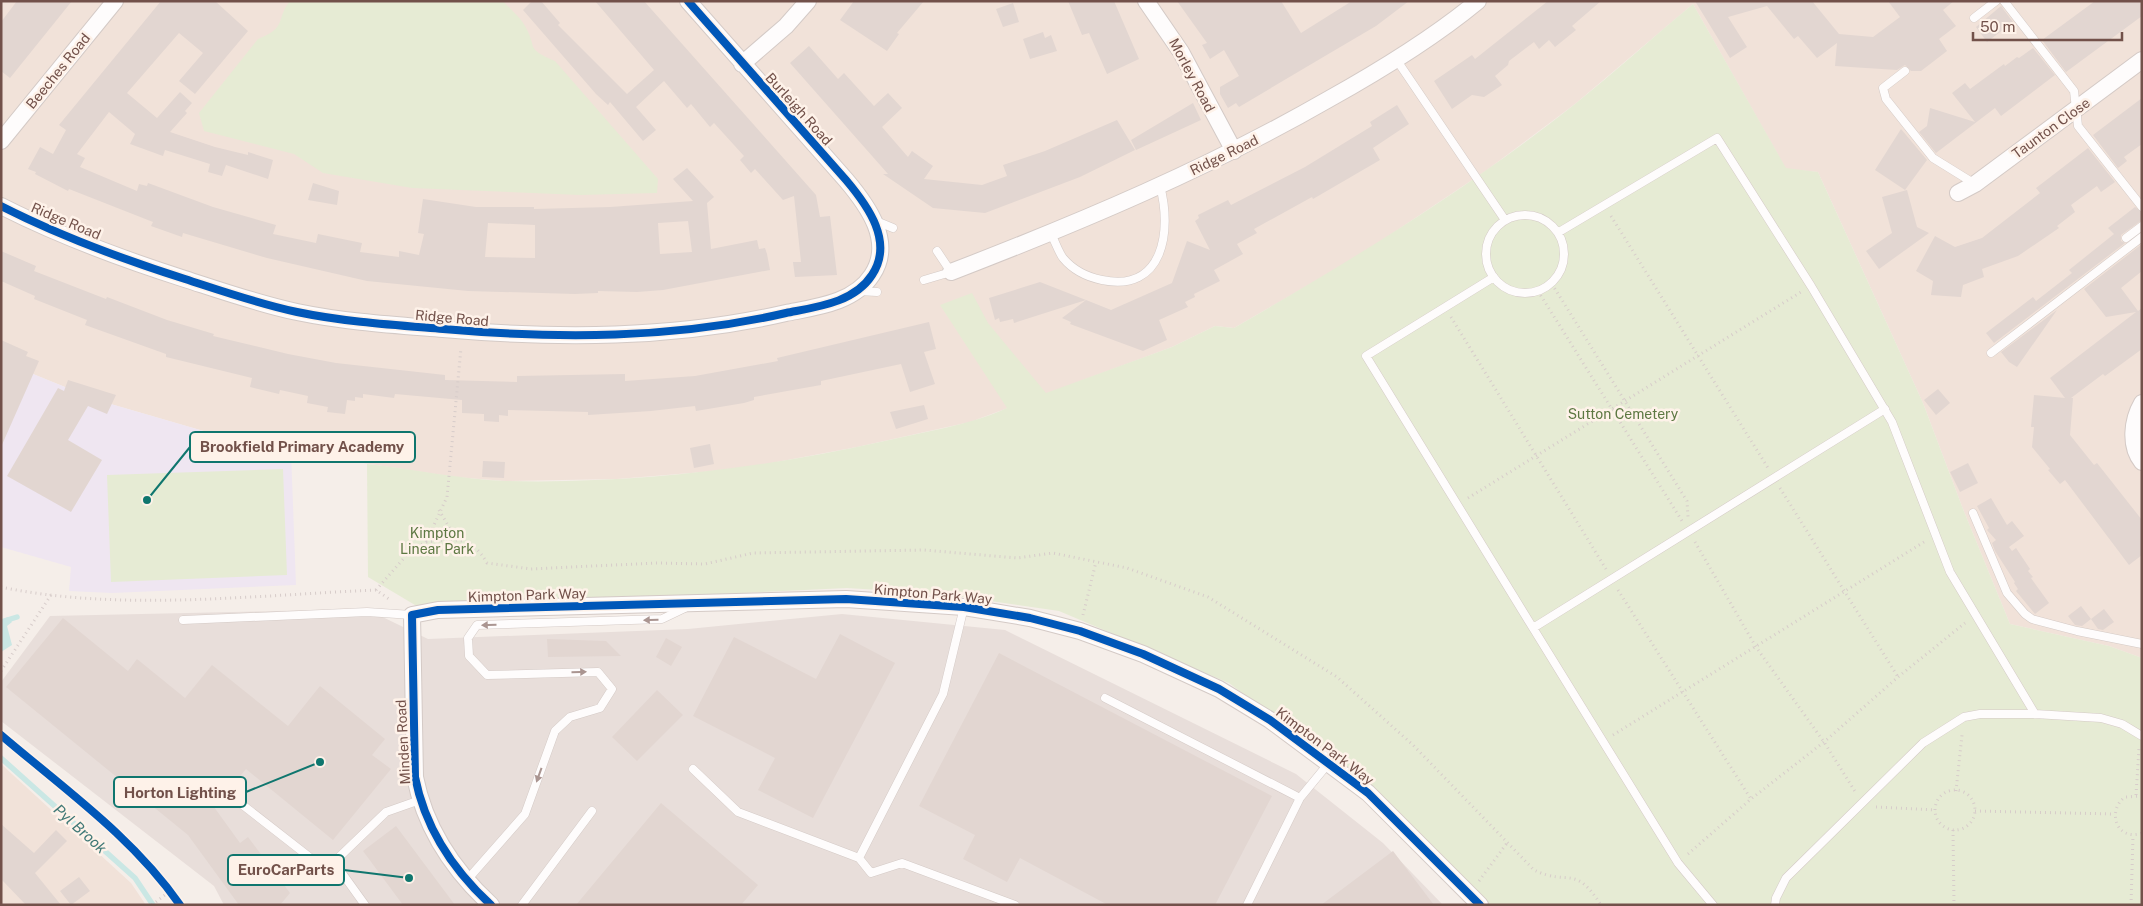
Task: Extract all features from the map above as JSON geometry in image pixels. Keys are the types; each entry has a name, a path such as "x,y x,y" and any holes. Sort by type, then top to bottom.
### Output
{"street":[{"name":"Beeches Road","path":"1,141 115,1"},
{"name":"Burleigh Road","path":"688,1 863,201 874,220 880,240"},
{"path":"742,64 786,26 808,1"},
{"name":"Morley Road","path":"1146,1 1181,52 1234,151"},
{"name":"Ridge Road","path":"951,272 1051,234 1234,151 1280,127 1396,60 1478,1"},
{"name":"Taunton Close","path":"1958,193 1975,184 2142,60"},
{"name":"Ridge Road","path":"1,206 71,238 126,260 256,302 362,323 564,337 630,336 695,329 767,318 838,302 857,291 872,276 880,257 880,240"},
{"path":"2142,403 2135,423 2133,439 2136,455 2142,462"},
{"name":"Kimpton Park Way","path":"412,615 438,610 846,599 964,607 1030,618 1080,631 1144,654 1219,689 1270,720 1368,793 1475,899"},
{"name":"Minden Road","path":"412,615 415,777 420,800 428,823 443,849 466,880 491,905"}],"lane":[{"path":"1974,18 1996,1"},
{"path":"2004,1 2074,91 2078,126 2142,207"},
{"path":"1396,60 1505,220"},
{"path":"1905,71 1883,88 1886,99 1933,158 1975,184"},
{"path":"1559,232 1717,138 1811,286 1885,408 1950,572 2035,714"},
{"path":"1051,234 1063,258 1075,269 1091,278 1110,282 1129,279 1148,271 1158,259 1166,224 1166,206 1160,186"},
{"path":"1524,214 1537,216 1549,222 1559,232 1565,249 1564,263 1552,284 1530,293 1516,292 1504,286 1494,277 1486,254 1488,240 1495,228 1505,220 1524,214"},
{"path":"874,220 894,228"},
{"path":"2126,238 2142,226"},
{"path":"1992,353 2142,237"},
{"path":"924,280 951,272 937,251"},
{"path":"1494,277 1366,356 1678,863 1713,905"},
{"path":"857,291 877,292"},
{"path":"1532,628 1689,532 1885,408"},
{"path":"1973,513 2007,593 2025,614 2032,618 2077,631 2142,644"},
{"path":"466,880 525,814 555,731 570,717 600,708 612,689 598,672 488,674 469,656 468,638 477,625 662,620 696,603"},
{"path":"859,858 943,694 964,607"},
{"path":"183,620 367,612 412,615"},
{"path":"1105,698 1300,798"},
{"path":"1775,905 1776,898 1786,878 1923,743 1964,717 1980,714 2035,714 2101,718 2122,724 2141,735"},
{"path":"1247,905 1300,798 1328,764"},
{"path":"692,769 738,812 859,858 870,873 902,863 1015,905"},
{"path":"235,800 317,863 334,862 386,812 420,800"},
{"path":"522,905 592,811"},
{"path":"334,862 366,905"}],"path":[{"path":"1604,205 1898,677"},
{"path":"1552,284 1687,502 1689,532"},
{"path":"1457,505 1811,286"},
{"path":"1538,290 1689,532 1756,647 1824,742 1863,804 1875,807 1936,810"},
{"path":"1446,308 1682,692 1751,800"},
{"path":"376,590 411,550 426,542 447,496 462,331"},
{"path":"439,510 456,539"},
{"path":"1602,742 1934,535"},
{"path":"1080,631 1096,562"},
{"path":"1,587 51,595 100,599 172,599 376,590 412,615"},
{"path":"1,671 51,595"},
{"path":"1678,863 1974,615"},
{"path":"1956,791 1964,717"},
{"path":"2136,795 2141,735"},
{"path":"1956,791 1966,793 1971,798 1975,811 1970,823 1965,828 1953,830 1940,822 1936,810 1940,798 1945,793 1956,791"},
{"path":"2142,796 2125,797 2119,801 2114,814 2118,827 2124,832 2133,835 2142,834"},
{"path":"1975,811 2114,814"},
{"path":"1953,830 1954,905"},
{"path":"2131,905 2133,835"},
{"path":"1475,899 1506,843"},
{"path":"152,905 160,898 173,894 164,883"}],"shaded area":[{"path":"1,1 2142,1 2142,658 2109,646 2010,624 1963,509 1923,403 1818,172 1786,169 1693,4 1575,104 1487,170 1357,257 1234,328 1215,326 1172,347 970,422 857,447 740,469 617,479 505,481 455,477 259,447 97,400 1,361"},
{"path":"1,361 97,400 259,447 291,452 296,585 112,593 69,591 71,567 1,547"},
{"path":"366,609 428,639 688,629 842,614 1005,630 1296,774 1383,843 1443,905 224,905 214,886 1,721 1,682 50,616"},
{"path":"1,764 131,883 146,905 1,905"}],"green space":[{"path":"290,1 503,1 523,23 535,50 555,61 658,179 657,193 580,195 412,188 323,173 294,154 204,131 199,113 258,39 274,31 280,23"},
{"name":"Sutton Cemetery","path":"1693,4 1786,168 1818,172 1923,403 1963,509 2010,624 2109,646 2142,658 2142,905 1487,905 1401,814 1229,683 1059,611 942,594 847,588 420,608 368,577 367,464 506,481 600,480 647,477 741,467 834,452 977,420 1007,408 940,305 972,293 988,323 1046,393 1172,347 1215,326 1234,328 1366,250 1493,165 1605,80"},
{"path":"283,469 287,575 111,582 107,475"}],"water":[{"path":"8,617 12,622 7,626 12,645 1,652 1,620"}],"building":[{"path":"17,1 72,1 10,78 1,71 1,22"},
{"path":"161,1 215,1 248,31 195,94 179,81 203,53 179,33 127,93 157,118 180,92 192,103 185,111 187,113 170,132 215,147 248,155 248,152 273,160 268,179 226,165 222,176 208,172 210,164 165,150 163,156 130,144 135,134 109,112 77,154 85,158 80,167 137,191 139,184 147,186 148,183 213,207 276,225 273,234 316,243 318,234 362,243 360,252 399,257 399,251 419,255 424,234 418,233 423,199 476,207 534,207 534,209 610,207 693,201 673,179 687,168 714,197 707,203 711,249 757,240 759,249 765,248 770,270 663,290 637,292 598,291 598,293 575,294 468,291 367,281 267,258 183,233 182,237 151,226 153,222 69,189 68,191 28,169 40,147 53,154 66,130 59,125","holes":["688,221 692,252 660,254 658,223","488,223 535,225 535,258 485,257"]},
{"path":"532,1 541,1 560,23 558,25 627,94 654,70 595,1 644,1 816,195 820,217 830,216 837,275 795,277 793,262 801,262 794,196 783,200 755,169 751,173 740,160 744,156 714,123 710,127 691,104 687,108 664,81 636,107 656,130 643,141 610,102 608,105 596,94 523,10"},
{"path":"854,1 924,1 897,33 899,34 887,51 840,20"},
{"path":"1068,1 1114,1 1139,59 1107,74 1089,33 1082,35"},
{"path":"1177,1 1281,1 1301,33 1352,1 1409,1 1376,26 1239,107 1236,103 1228,108 1220,94 1220,87 1239,76 1224,50 1210,59 1202,45 1207,43"},
{"path":"1548,1 1601,1 1572,26 1576,30 1555,47 1549,40 1539,49 1534,42 1509,61 1508,65 1495,76 1502,85 1484,97 1472,95 1452,109 1434,81 1472,55 1475,59"},
{"path":"1695,1 1812,1 1839,34 1873,37 1900,17 1888,1 1954,1 1943,10 1956,26 1939,39 1947,51 1921,71 1911,71 1905,65 1897,70 1835,66 1837,43 1817,58 1798,36 1794,39 1767,6 1728,17 1747,47 1730,58"},
{"path":"2095,1 2142,1 2142,16 2066,72 2042,40"},
{"path":"1013,3 1019,22 1003,27 996,9"},
{"path":"2001,6 2013,22 1987,42 1976,27"},
{"path":"1043,32 1045,38 1051,35 1057,51 1030,59 1023,39"},
{"path":"809,46 838,79 844,73 874,106 888,93 902,108 882,127 908,157 912,151 933,166 924,179 982,185 1007,176 1003,165 1045,151 1117,120 1135,150 1080,177 985,213 933,208 883,174 888,174 790,63"},
{"path":"2033,48 2055,75 2001,116 1995,108 1936,153 1919,132 1927,126 1930,108 1975,122 1952,93 1965,83 1970,89 2004,64 2005,66"},
{"path":"2142,98 2142,144 2124,157 2127,161 2118,168 2093,135"},
{"path":"1193,103 1201,120 1136,150 1131,140"},
{"path":"1397,105 1409,124 1373,148 1380,160 1313,199 1312,197 1254,229 1257,233 1237,244 1243,254 1214,270 1220,281 1194,294 1195,297 1185,302 1188,307 1159,320 1167,340 1143,351 1070,324 1071,322 1062,318 1086,300 1111,310 1172,283 1187,241 1210,250 1195,221 1199,218 1198,215 1228,200 1231,205 1305,167 1372,126 1370,122"},
{"path":"1901,129 1927,160 1905,190 1875,170"},
{"path":"2088,148 2115,182 2101,192 2097,186 2071,205 2075,212 2057,226 2059,228 2018,256 1982,269 1984,277 1963,285 1961,297 1931,295 1933,281 1916,271 1935,236 1955,247 1982,238 2040,193 2036,188"},
{"path":"313,183 339,191 337,205 308,200"},
{"path":"1907,190 1917,227 1929,233 1879,269 1866,251 1892,233 1882,197"},
{"path":"2135,207 2142,212 2142,220 2121,235 2121,241 2125,243 1994,343 1986,333 2033,297 2036,301 2072,273 2069,270 2114,234 2108,228"},
{"path":"2142,244 2142,271 2121,288 2138,311 2142,308 2142,349 2105,376 2103,374 2071,398 2073,398 2070,435 2094,465 2097,463 2142,520 2142,555 2129,565 2065,480 2060,484 2048,470 2050,469 2032,447 2034,427 2031,427 2034,395 2065,398 2050,378 2136,312 2106,317 2084,289"},
{"path":"1,251 36,266 34,271 106,299 107,297 167,320 214,334 213,336 288,354 336,363 445,375 445,380 517,382 517,376 625,374 625,381 695,376 778,361 777,358 929,322 936,349 924,352 935,384 910,392 901,364 821,381 821,385 754,397 754,400 744,403 696,411 695,406 588,415 588,412 508,410 508,416 499,415 499,422 484,421 484,414 462,413 462,400 395,394 394,398 363,394 363,398 355,397 355,401 347,400 345,414 327,412 328,407 307,403 308,396 280,390 279,394 250,387 252,378 166,357 166,354 85,325 87,320 34,299 35,296 1,281"},
{"path":"1040,282 1086,300 1014,323 1013,319 1000,322 999,318 995,320 989,298"},
{"path":"2057,310 2017,367 2009,362 2001,352"},
{"path":"1,340 28,352 26,356 39,361 1,447"},
{"path":"68,380 116,395 107,414 88,406 68,440 102,460 71,512 7,476 58,388 64,391"},
{"path":"1938,389 1950,403 1936,415 1924,400"},
{"path":"924,405 928,419 896,429 890,412"},
{"path":"710,444 714,464 694,468 690,448"},
{"path":"483,461 505,462 504,478 482,477"},
{"path":"1968,463 1978,483 1960,492 1950,472"},
{"path":"1991,498 2007,525 2012,521 2024,536 2009,547 2012,551 2016,548 2030,569 2028,571 2033,577 2031,578 2049,603 2035,614 2016,591 2018,589 2015,582 1995,551 1992,543 1996,540 1987,530 1989,528 1977,506"},
{"path":"2081,606 2091,619 2082,626 2075,625 2068,616"},
{"path":"2104,609 2114,622 2103,630 2098,629 2091,619"},
{"path":"63,618 128,671 137,659 185,698 212,665 288,726 320,686 385,739 372,755 391,769 333,840 246,769 214,807 240,843 248,837 290,893 280,905 239,905 188,835 6,687"},
{"path":"840,634 895,663 813,818 758,790 775,758 693,716 734,637 816,679"},
{"path":"666,638 682,647 671,666 656,657"},
{"path":"547,639 606,641 621,656 548,657"},
{"path":"999,653 1272,796 1215,905 1108,905 1020,858 1007,882 963,859 975,835 919,806"},
{"path":"657,690 683,715 637,761 612,737"},
{"path":"661,803 758,885 741,905 576,905"},
{"path":"1,824 34,853 56,830 67,841 35,873 61,905 26,905 1,879"},
{"path":"396,826 455,905 403,905 363,851"},
{"path":"1393,851 1434,905 1321,905"},
{"path":"79,877 90,891 71,905 60,891"}],"waterway":[{"path":"1,622 17,617"},
{"name":"Pyl Brook","path":"1,758 135,878 153,905"}],"cycle path":[{"path":"1,206 91,246 227,293 297,312 370,323 529,334 572,335 658,332 744,322 822,306 845,298 864,284 872,275 878,263 879,237 870,213 846,180 688,1"},
{"path":"491,905 464,877 442,847 433,831 420,796 415,777 412,615 438,610 846,599 964,607 1030,618 1080,631 1143,654 1219,689 1270,720 1368,793 1480,905"},
{"path":"1,735 119,835 141,857 180,905"}],"place":[{"name":"Brookfield Primary Academy","path":"147,500"},
{"name":"Horton Lighting","path":"320,762"},
{"name":"EuroCarParts","path":"409,878"}],"park label":[{"name":"Kimpton Linear Park","path":"437,542"}]}
